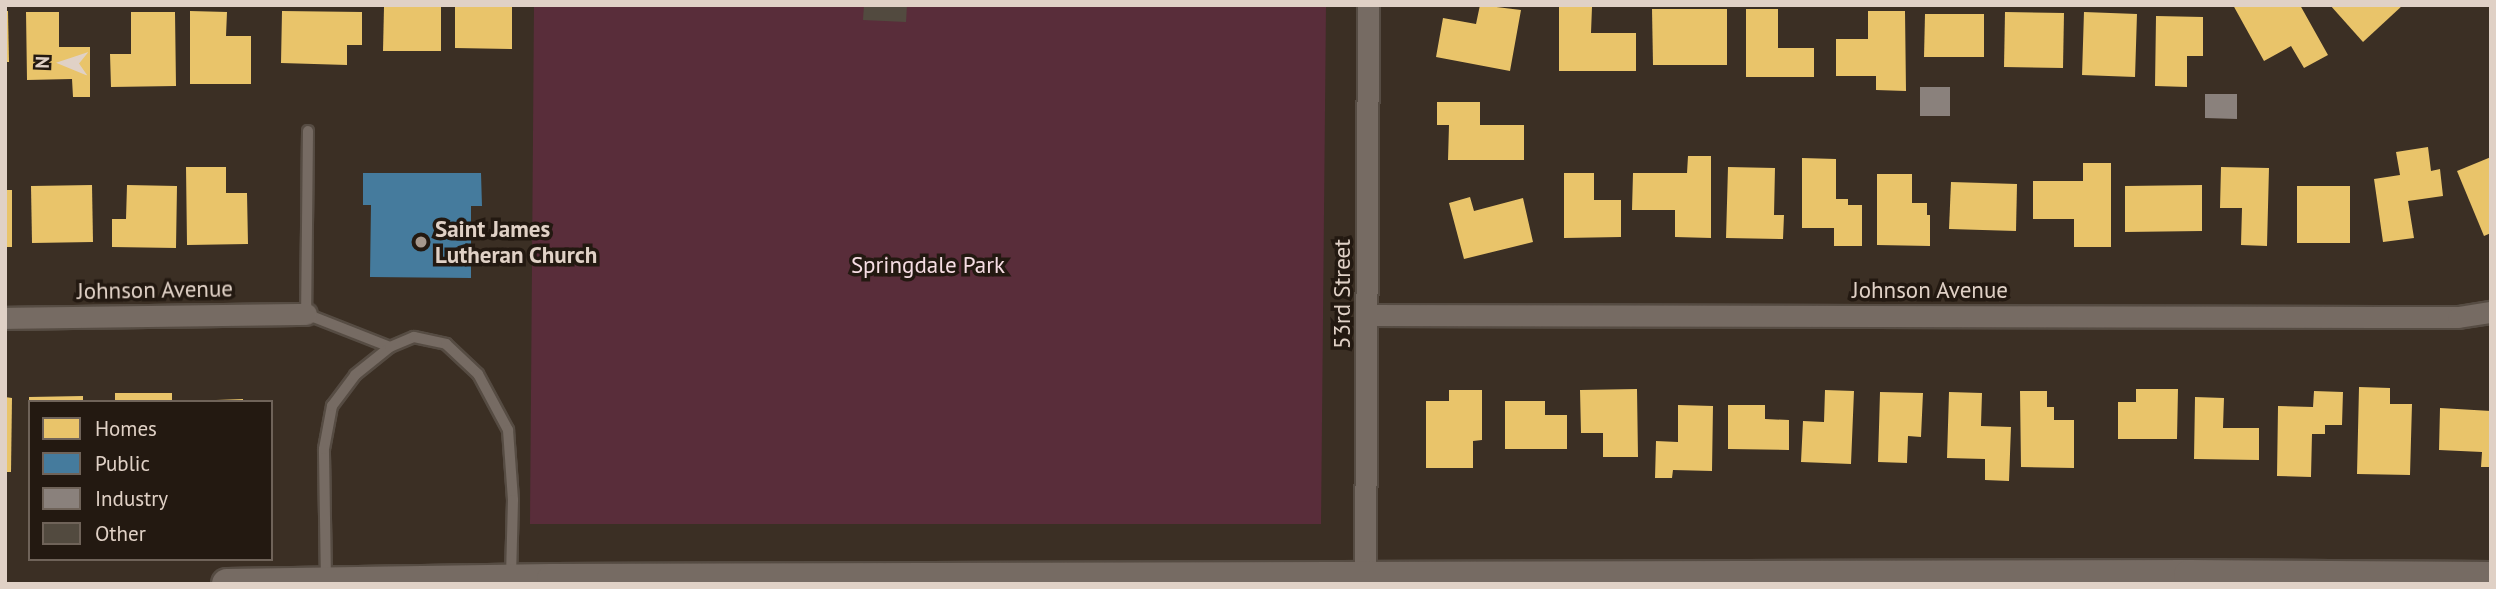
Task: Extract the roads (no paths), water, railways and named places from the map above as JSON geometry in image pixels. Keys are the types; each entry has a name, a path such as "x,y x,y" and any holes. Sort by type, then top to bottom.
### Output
{"main road":[{"path":"226,584 511,579 2491,578"}],"street":[{"name":"53rd Street","path":"1365,580 1369,315 1368,5"},
{"name":"Johnson Avenue","path":"1369,315 2458,317 2491,312"},
{"name":"Johnson Avenue","path":"5,318 306,314"}],"lane":[{"path":"308,131 306,314 390,347"},
{"path":"326,582 324,449 332,406 355,375 390,347 414,337 446,344 478,374 508,430 513,500 511,579"}],"place":[{"name":"Saint James Lutheran Church","path":"421,242"}],"park label":[{"name":"Springdale Park","path":"928,265"}]}
